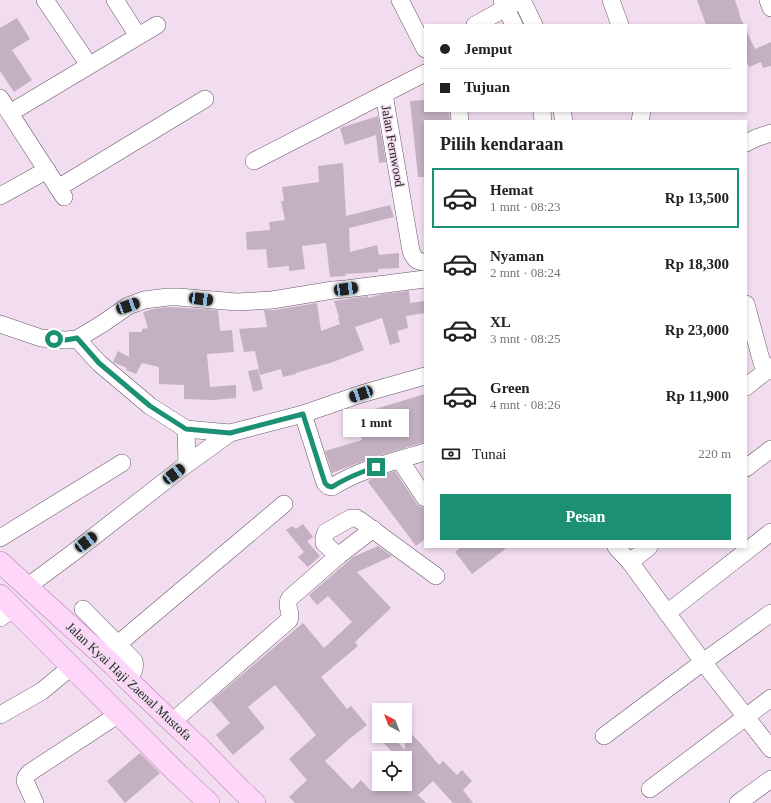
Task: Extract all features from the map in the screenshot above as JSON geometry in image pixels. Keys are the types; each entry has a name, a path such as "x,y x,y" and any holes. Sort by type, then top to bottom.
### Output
{"main road":[{"name":"Jalan Kyai Haji Zaenal Mustofa","path":"0,562 27,586 113,650 128,680 256,803"},
{"path":"5,607 72,667 179,775 209,803"},
{"path":"179,775 202,750"}],"street":[{"path":"45,0 89,65"},
{"path":"115,0 138,36"},
{"path":"400,0 424,47"},
{"path":"611,0 620,24"},
{"path":"768,0 771,8"},
{"path":"477,24 513,2"},
{"path":"513,2 514,24"},
{"path":"513,2 533,24"},
{"path":"157,25 89,65 3,105 61,193 204,99"},
{"path":"384,94 424,74"},
{"name":"Jalan Fernwood","path":"254,161 384,94 411,251 414,258 418,261 424,262"},
{"path":"747,142 771,133"},
{"path":"0,196 47,170"},
{"path":"0,324 41,338 66,340 77,338 102,324 128,306 144,300 168,297 237,302 272,300 333,290 424,279"},
{"path":"747,308 764,367 747,386"},
{"path":"77,338 99,363 150,406 186,429 230,433 303,414 361,394 424,376"},
{"path":"303,414 325,483 328,486 332,487 340,481 364,470 424,452"},
{"path":"186,429 187,464"},
{"path":"27,586 230,433"},
{"path":"747,467 771,448"},
{"path":"400,460 424,496"},
{"path":"0,538 122,463"},
{"path":"83,609 113,650 284,504"},
{"path":"338,556 324,542 326,532 351,518 356,518 436,576"},
{"path":"172,722 289,620 291,615 287,605 290,598 338,556 373,530"},
{"path":"667,613 771,532"},
{"path":"617,548 630,562 703,662 771,749"},
{"path":"630,562 648,548"},
{"path":"604,736 771,613"},
{"path":"0,715 42,691 72,667"},
{"path":"650,789 771,698"},
{"path":"34,803 25,781 29,773 119,714"},
{"path":"738,803 771,779"}],"building":[{"path":"697,0 735,0 739,15 744,24 706,24"},
{"path":"17,18 30,39 12,50 32,80 14,92 0,71 0,28"},
{"path":"747,32 755,49 771,42 771,66 763,68 761,62 749,67 747,62"},
{"path":"424,100 424,112 449,112 450,120 424,120 424,177 418,177 410,101"},
{"path":"378,116 386,162 379,163 376,135 345,145 340,128"},
{"path":"343,163 346,216 390,205 394,217 349,228 350,252 377,245 379,255 399,253 399,268 378,269 378,272 345,274 346,276 330,277 326,243 302,246 305,269 289,271 289,266 268,268 266,249 247,250 246,232 270,230 269,222 285,220 281,201 284,201 282,187 319,182 318,166"},
{"path":"409,291 410,303 424,301 424,313 406,316 408,328 397,331 400,342 390,345 382,318 355,327 364,350 333,362 283,377 281,369 260,375 255,351 244,352 239,329 267,327 264,310 274,310 317,303 321,331 340,324 334,301 368,296 368,298 383,294"},
{"path":"169,307 218,310 220,331 232,330 234,352 207,354 210,387 236,385 236,398 212,400 184,399 184,385 159,384 159,367 142,363 136,374 113,362 118,351 129,357 129,332 142,332 142,329 148,328 143,312"},
{"path":"258,369 263,389 253,392 248,371"},
{"path":"424,394 424,442 374,457 332,473 325,451 362,440 355,415"},
{"path":"395,471 417,504 420,507 424,508 424,540 416,546 368,482 371,479"},
{"path":"303,524 313,537 307,541 320,556 308,567 298,557 304,552 286,530 292,526 296,529"},
{"path":"378,546 392,556 357,572 391,608 355,642 358,646 321,677 347,709 351,706 367,725 325,761 352,789 361,780 371,791 412,791 412,751 391,751 384,743 398,743 405,750 405,743 412,743 412,734 439,765 443,761 457,775 462,770 472,781 463,790 473,803 453,803 433,781 418,795 426,803 295,803 289,797 307,780 289,759 316,735 275,685 248,707 265,728 233,755 216,735 230,723 211,701 303,623 324,648 352,622 328,596 317,605 309,595 353,557"},
{"path":"460,548 507,548 472,574 455,552"},
{"path":"140,753 160,773 125,803 107,781"}],"route":[{"path":"54,339 66,340 77,338 99,363 150,406 186,429 230,433 303,414 321,472 325,483 328,486 332,487 340,481 364,470 376,467"}]}
